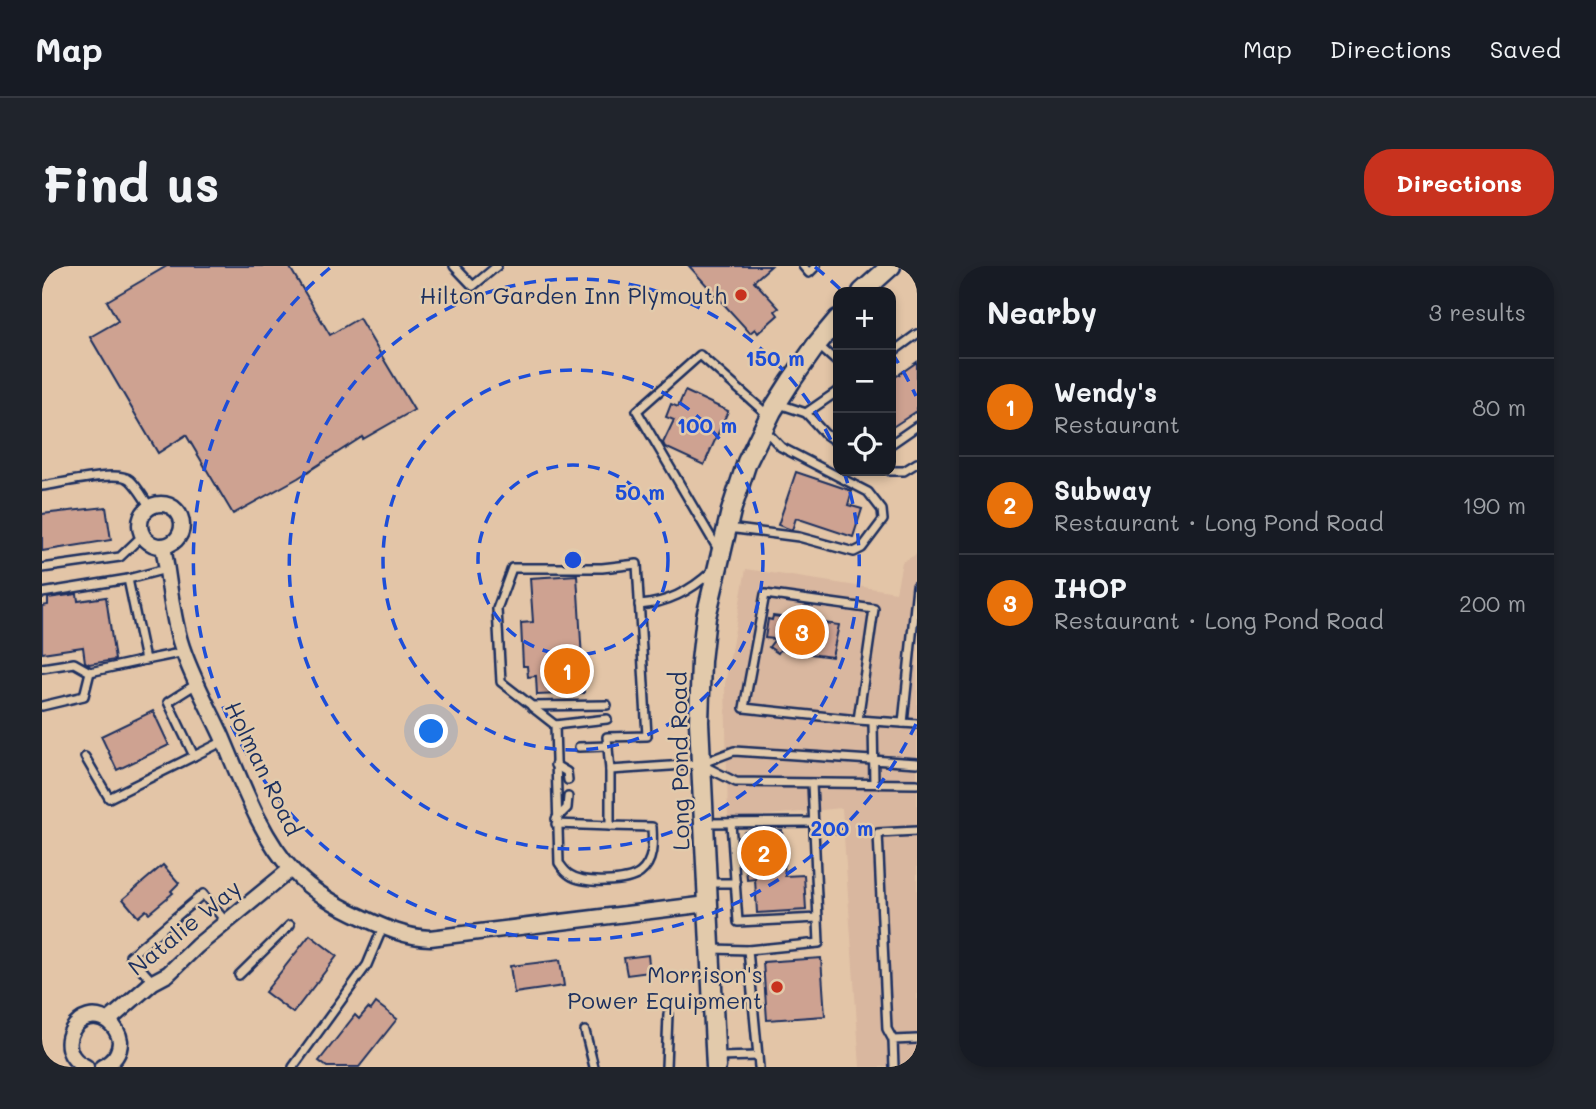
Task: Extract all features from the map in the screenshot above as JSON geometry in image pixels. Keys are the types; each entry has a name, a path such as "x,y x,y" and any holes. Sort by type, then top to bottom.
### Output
{"street":[{"path":"868,287 891,266"},
{"name":"Long Pond Road","path":"716,1062 699,714 701,661 709,602 741,480 770,416 817,344 833,325"},
{"path":"168,506 176,511 181,521 179,536 175,541 163,546 151,544 142,535 140,522 150,507 168,506"},
{"name":"Holman Road","path":"163,546 174,616 185,652 261,822 291,869 328,900 384,927 418,938 442,938 708,904"},
{"name":"Natalie Way","path":"107,1021 153,982 168,974 291,869"},
{"path":"86,1067 71,1055 68,1044 70,1032 77,1023 86,1018 97,1017 107,1021 118,1034 120,1046 116,1057 102,1067"}],"lane":[{"path":"454,266 473,286 497,266"},
{"path":"803,266 809,273 816,266"},
{"path":"895,350 917,334"},
{"path":"817,344 833,358"},
{"path":"639,605 656,603 689,590 719,559 637,411 700,355 770,416 781,447 868,492 881,510 883,520 862,548 854,552 799,537 727,527"},
{"path":"770,416 806,413 833,394"},
{"path":"806,413 833,440"},
{"path":"896,441 917,426"},
{"path":"896,471 904,471 917,463"},
{"path":"42,486 124,476 131,480 150,507"},
{"path":"42,568 120,557 142,535"},
{"path":"607,719 555,725 502,682 497,609 512,568 602,568 637,564 647,736 607,737 610,825"},
{"path":"42,593 128,579 167,569"},
{"path":"128,579 145,660"},
{"path":"903,723 917,586"},
{"path":"858,720 874,609 765,594 744,708 873,722 917,724"},
{"path":"42,668 74,663 90,672 185,652"},
{"path":"42,706 84,696 90,672"},
{"path":"194,757 168,702 198,683"},
{"path":"532,706 607,705"},
{"path":"873,722 874,783"},
{"path":"555,725 556,821 559,863 571,876 584,880 624,879 639,874 648,863 654,846 652,827 556,821"},
{"path":"85,757 109,798 224,741"},
{"path":"579,747 608,746"},
{"path":"610,771 701,765 734,751 917,763"},
{"path":"555,765 567,772 568,780"},
{"path":"701,765 736,782 917,784"},
{"path":"710,949 748,950 820,943 812,783"},
{"path":"556,821 567,807 568,797"},
{"path":"704,823 814,822"},
{"path":"731,823 738,922 818,918"},
{"path":"894,1067 893,1040 887,1029 878,833 917,831"},
{"path":"707,883 736,883"},
{"path":"153,982 130,956 203,894 226,922"},
{"path":"239,975 290,925"},
{"path":"293,1067 367,965 384,927"},
{"path":"748,950 759,1067"},
{"path":"666,1067 668,1014"},
{"path":"585,1031 594,1067"},
{"path":"893,1040 917,1039"},
{"path":"716,1062 758,1056"}],"shaded area":[{"path":"917,554 917,1067 860,1067 842,808 728,819 725,684 746,569 896,592 902,562"}],"building":[{"path":"167,266 289,266 330,335 359,318 414,410 363,439 362,437 298,478 233,514 186,435 158,453 90,337 118,321 107,301"},
{"name":"Hilton Garden Inn Plymouth","path":"689,266 771,266 754,281 779,308 775,311 778,315 758,333 755,329 750,333"},
{"path":"917,362 917,411 896,425 896,413 896,377"},
{"path":"685,391 728,411 704,465 665,447 663,443 674,420 666,417 671,404 678,407"},
{"path":"796,472 852,491 848,505 862,509 853,537 796,518 792,530 778,525"},
{"path":"106,507 111,540 42,551 42,514"},
{"path":"577,575 584,693 537,695 536,676 528,677 527,666 523,666 521,623 533,622 530,578"},
{"path":"77,594 78,601 106,597 115,660 89,664 85,662 83,647 42,653 42,606 48,605 48,598"},
{"path":"773,616 839,625 832,657 780,650 778,653 769,647 775,639 765,638 768,619 772,620"},
{"path":"153,711 169,745 117,770 101,736"},
{"path":"782,830 785,876 804,875 806,910 757,913 755,879 747,880 744,832"},
{"path":"163,865 179,883 171,891 173,893 149,913 146,910 138,917 123,899"},
{"path":"310,935 337,956 293,1013 265,992"},
{"path":"648,955 650,972 627,975 624,958"},
{"path":"821,958 825,1016 767,1020 763,962"},
{"path":"560,960 564,986 514,993 510,966"},
{"path":"376,1003 397,1019 359,1067 327,1067 319,1061 355,1015 359,1019"}],"place":[{"name":"Hilton Garden Inn Plymouth","path":"741,295"},
{"name":"IHOP","path":"802,632"},
{"name":"Wendy's","path":"567,671"},
{"name":"Subway","path":"764,853"},
{"name":"Morrison's Power Equipment","path":"777,987"}]}
